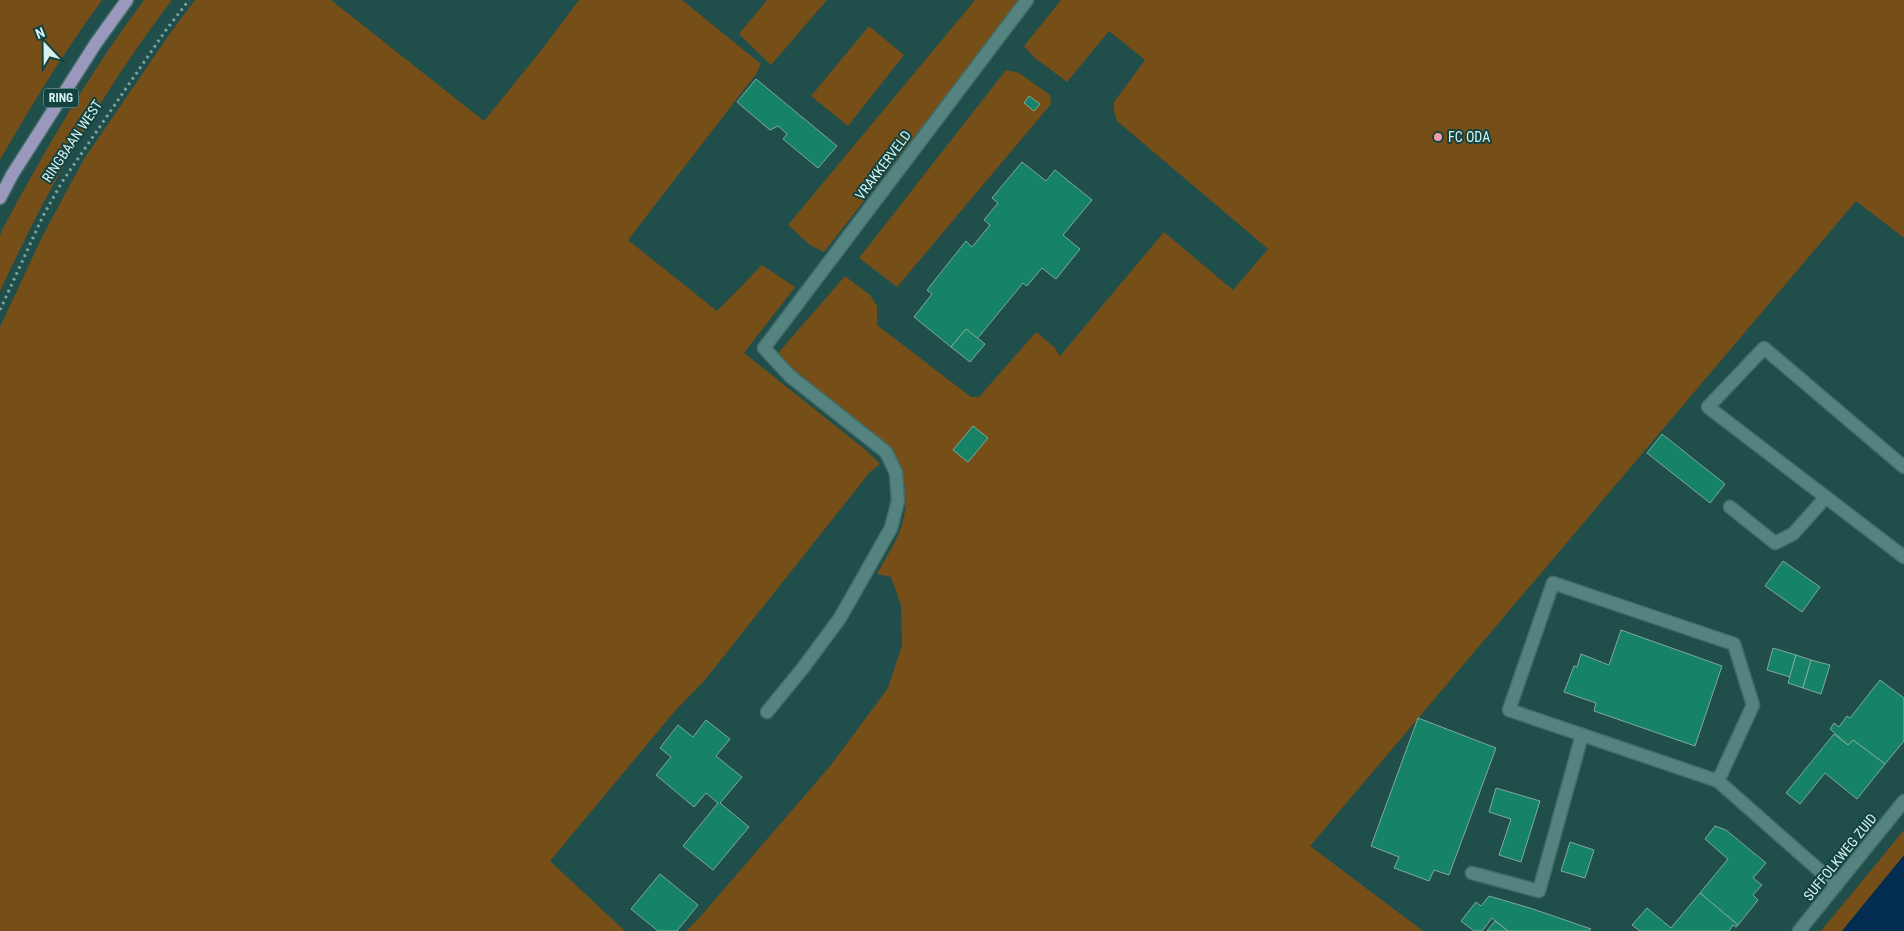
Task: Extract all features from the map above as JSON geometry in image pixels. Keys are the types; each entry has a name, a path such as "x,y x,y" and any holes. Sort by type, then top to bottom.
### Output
{"main road":[{"name":"RING","path":"0,198 12,175 96,43 127,0"}],"street":[{"name":"VRAKKERVELD","path":"767,712 840,618 891,528 898,501 896,473 886,452 790,376 764,348 1027,0"},
{"path":"1904,466 1764,348 1708,407 1904,557"},
{"path":"1730,508 1776,543 1793,534 1826,497"},
{"path":"1718,781 1753,705 1734,644 1553,583 1510,710 1718,781 1836,885"},
{"path":"1472,873 1538,891 1582,735"},
{"name":"SUFFOLKWEG ZUID","path":"1799,931 1904,801"}],"path":[{"name":"RINGBAAN WEST","path":"0,310 43,216 62,182 189,0"}],"shaded area":[{"path":"0,0 102,0 49,78 0,160"},
{"path":"144,0 172,0 123,69 78,141 37,215 0,291 0,235 2,230 69,112 105,55"},
{"path":"195,0 331,0 484,121 579,0 682,0 761,64 756,74 628,240 717,311 762,265 795,287 744,353 867,451 880,464 870,472 704,681 674,712 550,861 625,931 0,931 0,327 42,237 84,159"},
{"path":"767,0 827,0 771,65 739,34"},
{"path":"975,0 1024,0 982,50 824,252 810,245 788,225"},
{"path":"1061,0 1904,0 1904,238 1856,201 1310,846 1423,931 686,931 831,765 888,688 902,645 901,605 891,577 877,574 896,540 905,512 904,484 899,466 891,450 789,366 778,353 845,276 870,295 877,306 877,325 971,397 979,397 1036,332 1054,347 1060,356 1164,232 1233,290 1268,249 1117,121 1114,112 1114,102 1145,60 1109,31 1067,82 1035,58 1024,46"},
{"path":"869,26 904,55 848,126 811,96"},
{"path":"1006,70 1019,73 1050,95 1051,104 897,287 859,258"},
{"path":"1904,830 1904,856 1842,931 1821,931"}],"water":[{"path":"1904,855 1904,931 1842,931"}],"building":[{"path":"756,79 837,146 818,168 783,139 787,134 778,126 770,130 737,102"},
{"path":"1029,96 1040,104 1034,111 1024,103"},
{"path":"1022,162 1046,181 1055,170 1092,200 1063,235 1080,249 1056,279 1042,268 1027,286 1023,283 977,339 966,329 951,347 914,317 932,294 927,290 966,241 972,247 990,225 984,220 998,203 992,198"},
{"path":"966,329 985,344 970,362 951,347"},
{"path":"973,426 988,438 968,462 953,450"},
{"path":"1662,434 1725,484 1710,503 1647,453"},
{"path":"1783,561 1820,587 1802,612 1765,586"},
{"path":"1621,630 1722,666 1695,746 1594,711 1596,703 1564,692 1574,666 1577,667 1581,654 1609,665"},
{"path":"1773,648 1796,655 1790,677 1767,670"},
{"path":"1796,655 1811,660 1803,688 1788,683"},
{"path":"1811,660 1830,665 1821,694 1803,688"},
{"path":"1880,680 1904,698 1904,741 1885,764 1853,740 1848,745 1830,729 1834,723 1839,727 1847,716 1850,718"},
{"path":"1418,718 1496,748 1449,875 1434,870 1429,881 1394,868 1399,857 1371,846"},
{"path":"706,720 730,739 716,756 742,777 720,803 749,827 713,870 683,846 718,803 706,793 694,807 656,775 671,757 660,748 678,725 693,737"},
{"path":"1834,734 1848,745 1853,740 1885,764 1857,799 1825,773 1800,804 1786,793"},
{"path":"1496,788 1540,801 1521,862 1499,855 1511,819 1489,812"},
{"path":"1715,826 1726,830 1766,863 1753,878 1762,885 1753,895 1758,900 1738,925 1700,893 1728,859 1705,839"},
{"path":"1570,842 1594,850 1585,878 1561,871"},
{"path":"660,874 698,905 677,931 658,931 631,909"},
{"path":"1700,893 1738,925 1736,927 1733,925 1729,931 1640,931 1632,925 1647,908 1671,928"},
{"path":"1489,896 1591,929 1589,931 1508,931 1492,918 1482,931 1474,931 1461,921 1476,902 1481,906"},
{"path":"1495,921 1508,931 1487,931"}],"place":[{"name":"FC ODA","path":"1438,137"}]}
